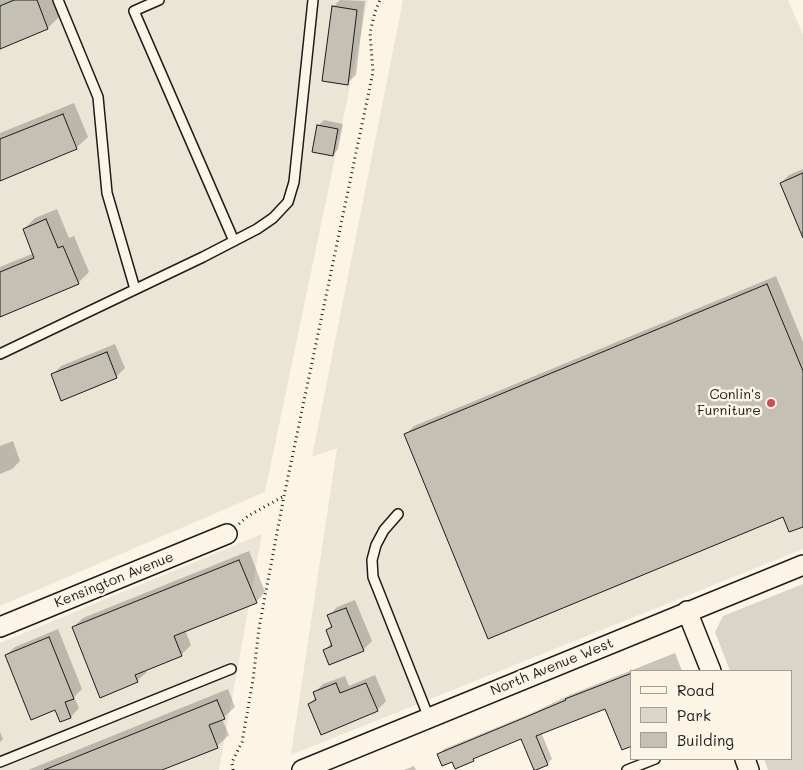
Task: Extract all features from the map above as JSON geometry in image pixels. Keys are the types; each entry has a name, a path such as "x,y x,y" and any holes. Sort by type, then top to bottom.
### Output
{"street":[{"name":"Kensington Avenue","path":"0,627 227,534"},
{"name":"North Avenue West","path":"302,770 803,565"},
{"path":"688,612 711,670"}],"lane":[{"path":"58,0 98,97 107,193 135,290"},
{"path":"159,0 134,11 234,241"},
{"path":"0,354 257,229 273,218 288,202 294,182 313,0"},
{"path":"398,514 384,530 376,544 372,560 372,577 429,718"},
{"path":"0,762 231,669"},
{"path":"627,770 652,760"}],"path":[{"path":"233,770 232,762 242,742 253,680 259,628 284,496 373,72 370,33 380,0"},
{"path":"227,534 248,516 284,496"}],"shaded area":[{"path":"0,0 368,0 265,492 0,606"},
{"path":"403,0 788,0 803,35 803,549 291,755 337,448 312,457"},
{"path":"262,534 219,770 0,770 0,643"}],"green space":[{"path":"803,584 803,770 768,770 764,760 793,760 793,670 730,670 715,632 723,616"}],"building":[{"path":"14,0 37,0 48,29 0,49 0,6"},
{"path":"332,6 357,10 348,85 322,81"},
{"path":"63,114 77,149 0,181 0,139"},
{"path":"317,125 338,129 333,156 312,152"},
{"path":"803,173 803,238 780,183"},
{"path":"46,219 58,248 63,246 79,284 0,317 0,272 34,258 23,229"},
{"path":"767,284 803,371 803,527 789,532 783,517 488,639 404,434"},
{"path":"107,352 117,378 61,401 51,374"},
{"path":"239,560 257,603 174,636 182,656 135,675 138,682 100,698 72,627"},
{"path":"346,608 364,651 329,665 323,650 332,646 326,630 332,627 327,615"},
{"path":"49,637 74,699 65,702 71,718 60,722 55,710 31,720 5,655"},
{"path":"630,674 630,747 622,750 605,709 536,736 548,765 536,770 534,770 521,739 473,759 474,761 455,769 452,762 442,766 437,754 565,699"},
{"path":"336,683 340,693 366,683 378,711 321,735 308,704 316,700 313,692"},
{"path":"217,700 225,719 209,725 218,748 162,770 44,770"}],"place":[{"name":"Conlin's Furniture","path":"771,403"}]}
